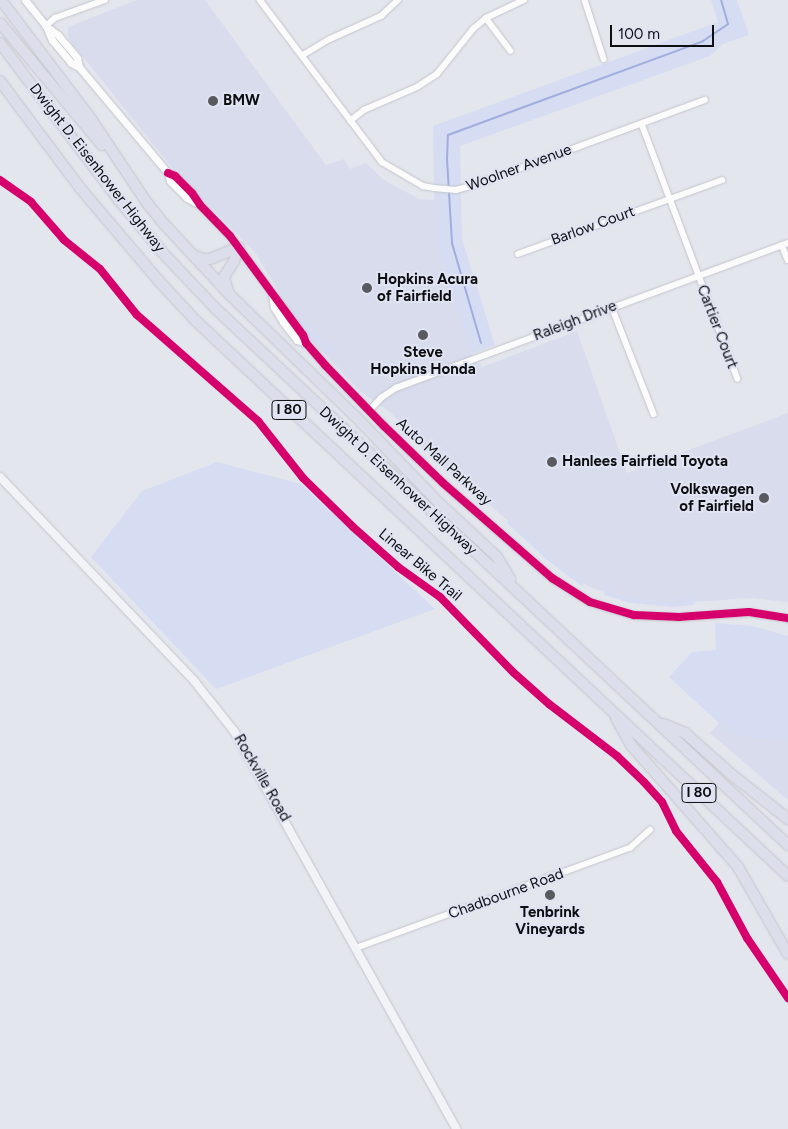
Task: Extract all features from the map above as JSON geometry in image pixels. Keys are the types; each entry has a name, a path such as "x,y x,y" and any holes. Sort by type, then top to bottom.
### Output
{"highway":[{"path":"1,0 91,119 147,203 190,253 230,295 355,416 440,504 497,557 514,587"},
{"path":"0,23 129,176"},
{"name":"Dwight D. Eisenhower Highway","path":"0,43 95,171 186,277 269,360 660,723 788,845"},
{"name":"Dwight D. Eisenhower Highway","path":"0,81 80,188 152,274 196,321 788,876"},
{"path":"190,253 204,259 210,259 239,247"},
{"path":"230,295 224,277 234,262 239,247"},
{"path":"610,709 631,745 738,867 788,954"},
{"path":"660,723 685,733 731,774 788,819"}],"main road":[{"name":"Rockville Road","path":"0,477 216,706 251,757 456,1129"}],"street":[{"name":"Auto Mall Parkway","path":"26,0 46,26 58,48 71,63 80,67 168,173 175,176 192,193 200,205 239,247 272,295 274,307 297,340 306,344 369,411 443,483 533,563 569,590 590,602 634,615 657,617 750,612 788,618"},
{"path":"46,26 55,18 105,0"},
{"name":"Woolner Avenue","path":"260,0 382,162 423,186 462,189 705,100"},
{"path":"303,55 330,38 381,16 398,0"},
{"path":"350,121 364,110 417,87 436,74 474,29 486,18 524,0"},
{"path":"585,0 604,59"},
{"path":"486,18 511,51"},
{"path":"642,124 697,275"},
{"name":"Barlow Court","path":"518,254 722,180"},
{"path":"785,244 788,260"},
{"name":"Raleigh Drive","path":"369,411 381,398 396,388 785,244"},
{"name":"Cartier Court","path":"697,275 738,380"},
{"path":"612,307 654,414"},
{"name":"Chadbourne Road","path":"356,948 630,848 650,830"}],"shaded area":[{"path":"137,0 205,0 326,165 344,159 350,169 366,163 384,180 419,199 435,200 435,240 471,354 482,367 577,331 627,473 788,413 788,602 750,598 680,603 644,603 614,596 588,586 566,572 482,498 433,459 391,413 360,391 302,331 255,252 177,174 68,38 68,27"},
{"path":"711,0 737,0 749,35 723,44 710,56 460,146 462,239 495,345 471,354 435,240 433,126 718,22"},
{"path":"303,320 330,348 334,345 336,347 327,354 299,323"},
{"path":"217,462 301,484 435,609 216,689 91,557 142,491"},
{"path":"509,520 554,561 584,582 582,586 546,559 507,523"},
{"path":"613,581 610,592 623,596 642,600 683,602 684,596 694,595 695,601 693,605 673,607 630,603 604,595 606,584 609,585"},
{"path":"715,623 752,626 788,636 788,741 738,736 719,723 669,677 692,652 716,650"},
{"path":"719,723 738,736 788,741 788,800 710,733"}],"waterway":[{"path":"481,343 452,243 447,160 448,135 703,41 728,24 721,0"}],"cycle path":[{"path":"168,173 175,176 192,193 200,205 230,236 303,335 306,343 325,365 443,483 552,578 590,602 634,615 679,617 749,612 788,618"},
{"name":"Linear Bike Trail","path":"0,180 31,202 64,240 100,269 137,315 258,421 303,478 353,527 398,567 440,597 514,673 549,704 617,756 644,782 662,802 676,831 717,882 747,938 788,998"}],"place":[{"name":"BMW","path":"213,101"},
{"name":"Hopkins Acura of Fairfield","path":"367,288"},
{"name":"Steve Hopkins Honda","path":"423,335"},
{"name":"Hanlees Fairfield Toyota","path":"552,462"},
{"name":"Volkswagen of Fairfield","path":"764,498"},
{"name":"Tenbrink Vineyards","path":"550,895"}]}
